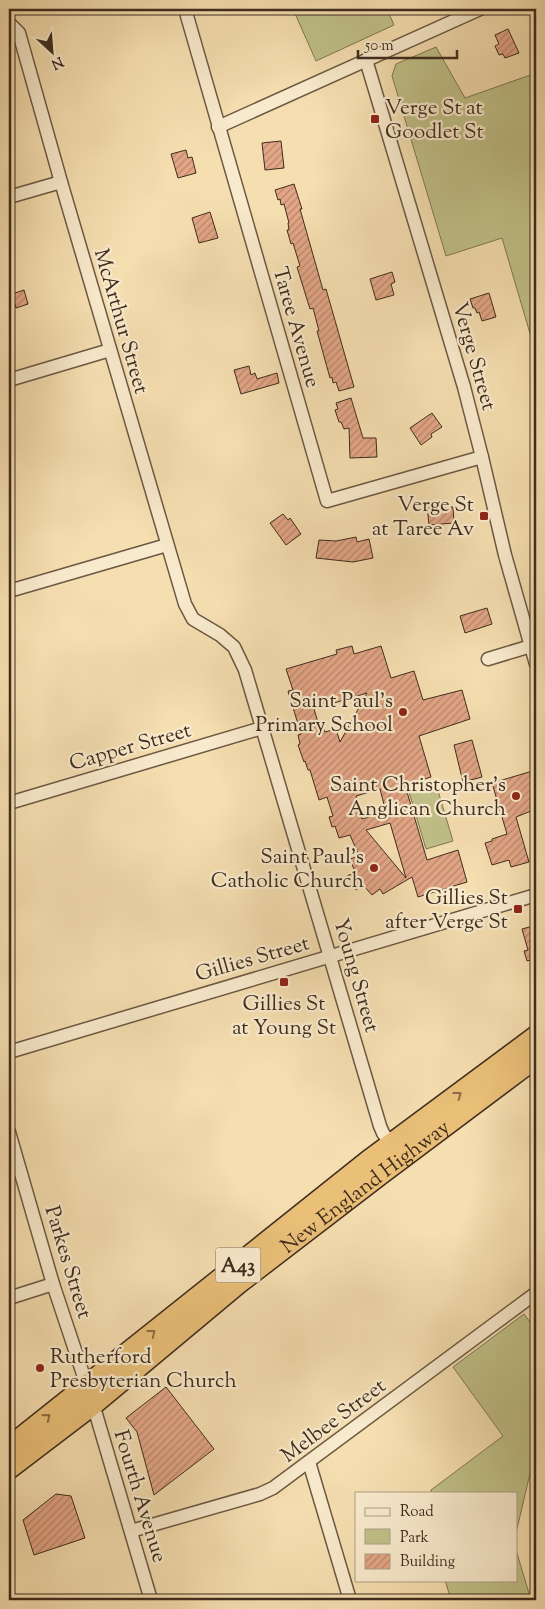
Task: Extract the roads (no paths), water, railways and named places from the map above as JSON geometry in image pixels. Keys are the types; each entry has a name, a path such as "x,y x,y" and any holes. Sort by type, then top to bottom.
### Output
{"highway":[{"name":"New England Highway","path":"9,1468 90,1395 396,1152 536,1037"},
{"name":"New England Highway","path":"396,1152 536,1057"},
{"name":"New England Highway","path":"9,1448 90,1395"}],"street":[{"name":"Taree Avenue","path":"185,9 327,501 482,456"},
{"path":"218,127 480,9"},
{"name":"McArthur Street","path":"9,22 19,33 167,545 185,604 193,618"},
{"name":"Verge Street","path":"366,60 464,387 505,555 536,664"},
{"path":"9,197 61,182"},
{"path":"9,380 110,350"},
{"path":"9,591 167,545"},
{"name":"Young Street","path":"193,618 220,635 234,647 245,670 380,1126 396,1152"},
{"path":"488,659 531,646"},
{"name":"Capper Street","path":"9,803 262,728"},
{"name":"Gillies Street","path":"9,1052 536,895"},
{"name":"Parkes Street","path":"9,1132 53,1284 90,1395"},
{"path":"9,1298 53,1284"},
{"name":"Melbee Street","path":"131,1531 260,1494 274,1488 536,1293"},
{"name":"Fourth Avenue","path":"90,1395 131,1531 147,1599"},
{"path":"309,1462 350,1600"}],"place":[{"name":"Verge St at Goodlet St","path":"375,119"},
{"name":"Verge St at Taree Av","path":"484,516"},
{"name":"Saint Paul's Primary School","path":"403,712"},
{"name":"Saint Christopher's Anglican Church","path":"516,796"},
{"name":"Saint Paul's Catholic Church","path":"374,868"},
{"name":"Gillies St after Verge St","path":"518,909"},
{"name":"Gillies St at Young St","path":"284,982"},
{"name":"Rutherford Presbyterian Church","path":"40,1368"}]}
